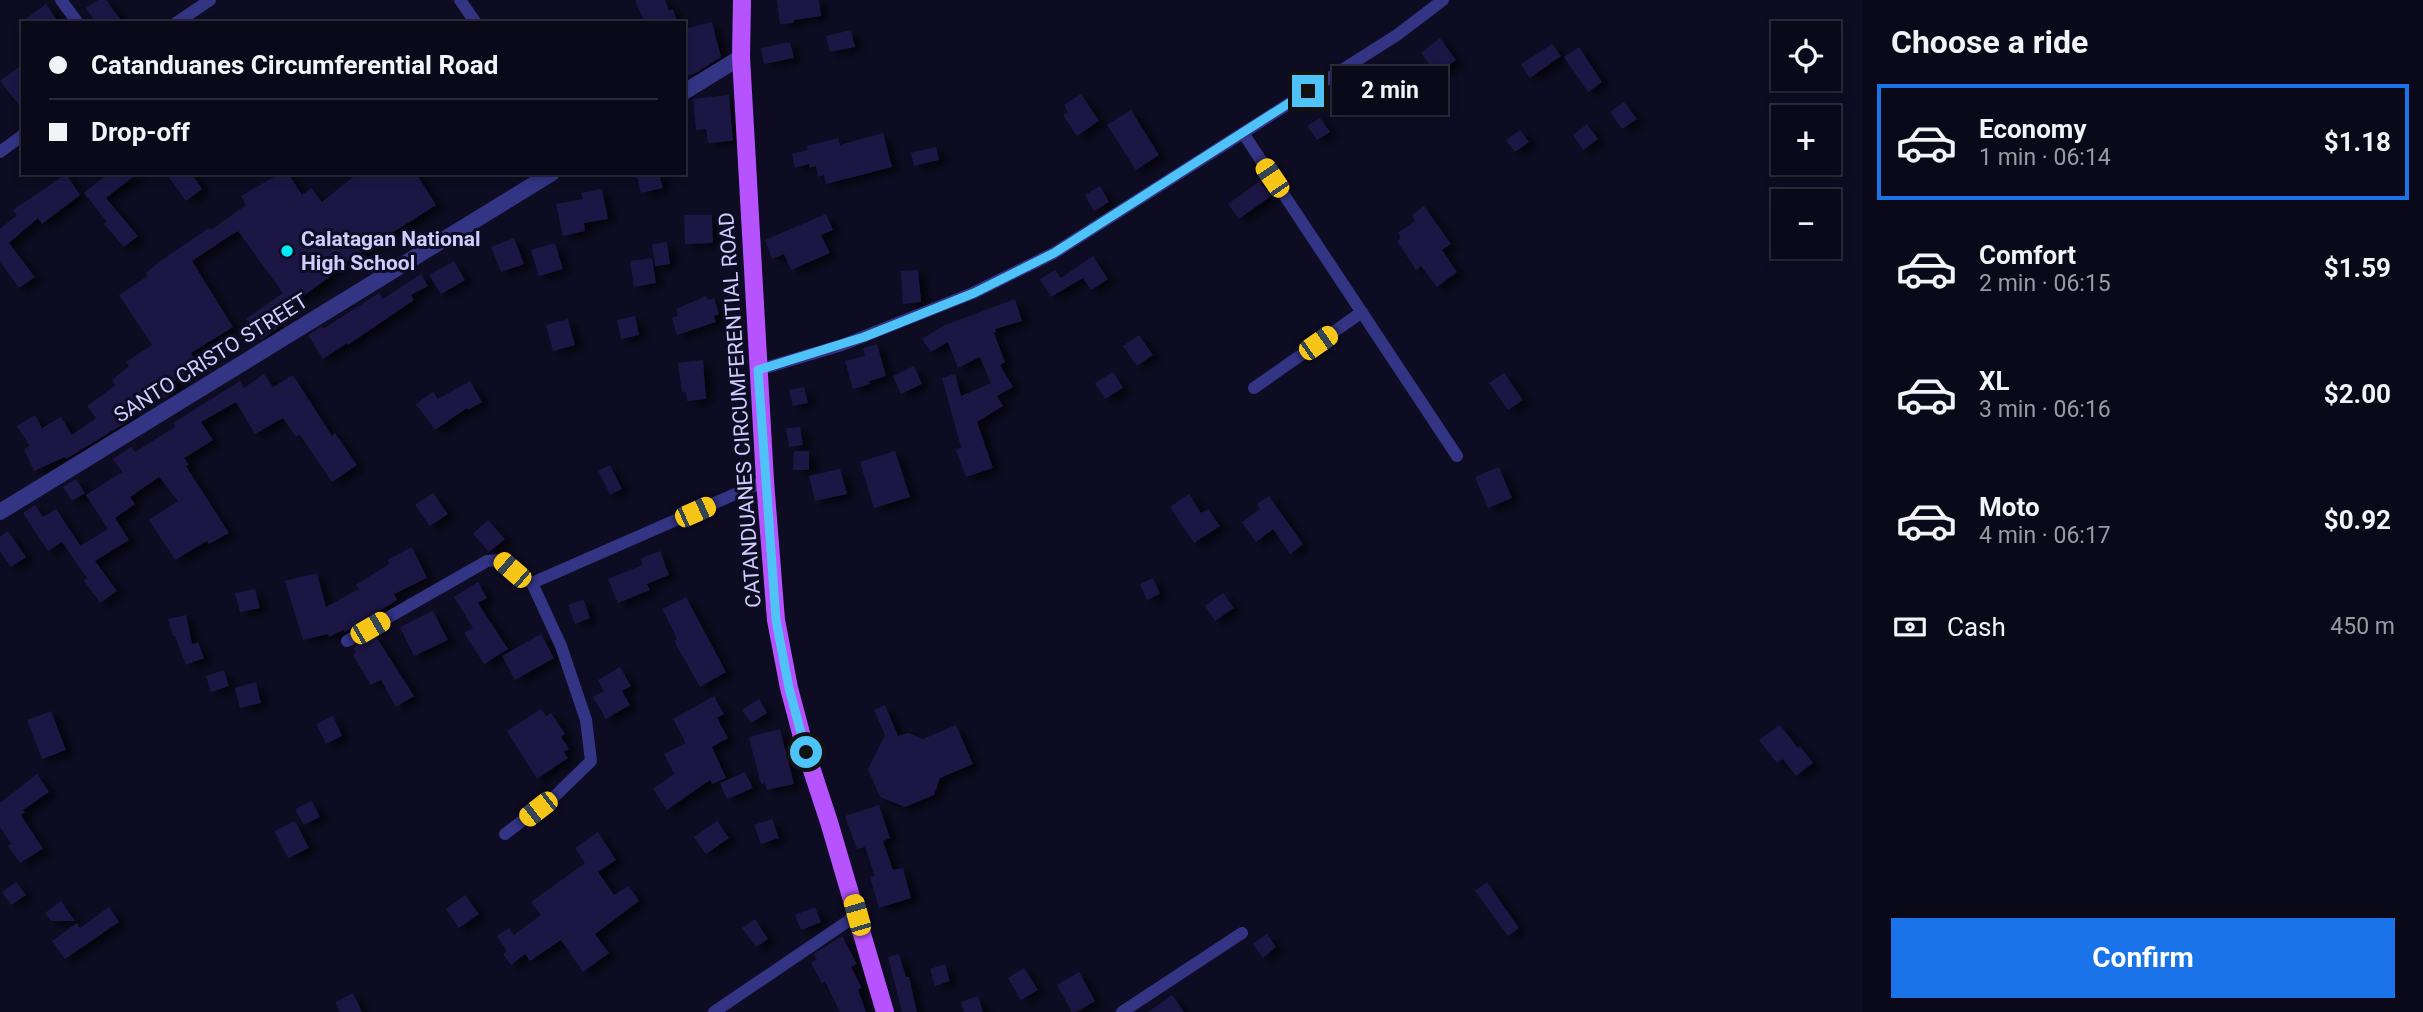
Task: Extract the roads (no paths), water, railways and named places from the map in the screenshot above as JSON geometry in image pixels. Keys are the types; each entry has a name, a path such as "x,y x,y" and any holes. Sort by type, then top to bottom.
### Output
{"main road":[{"name":"CATANDUANES CIRCUMFERENTIAL ROAD","path":"742,0 741,57 758,370 776,620 786,677 806,752 885,1012"}],"street":[{"path":"61,0 77,21"},
{"path":"180,21 210,0"},
{"path":"460,0 475,21"},
{"path":"758,370 842,345 974,293 1054,253 1397,35 1443,0"},
{"path":"686,91 741,57"},
{"path":"1242,133 1457,456"},
{"path":"0,152 21,136"},
{"name":"SANTO CRISTO STREET","path":"0,512 549,175"},
{"path":"1254,388 1362,312"},
{"path":"532,583 765,481"},
{"path":"347,641 487,561 501,560 523,579 532,583 561,646 586,720 591,761 555,796 505,834"},
{"path":"714,1012 857,915"},
{"path":"1122,1012 1242,933"}],"place":[{"name":"Calatagan National High School","path":"287,251"}]}
